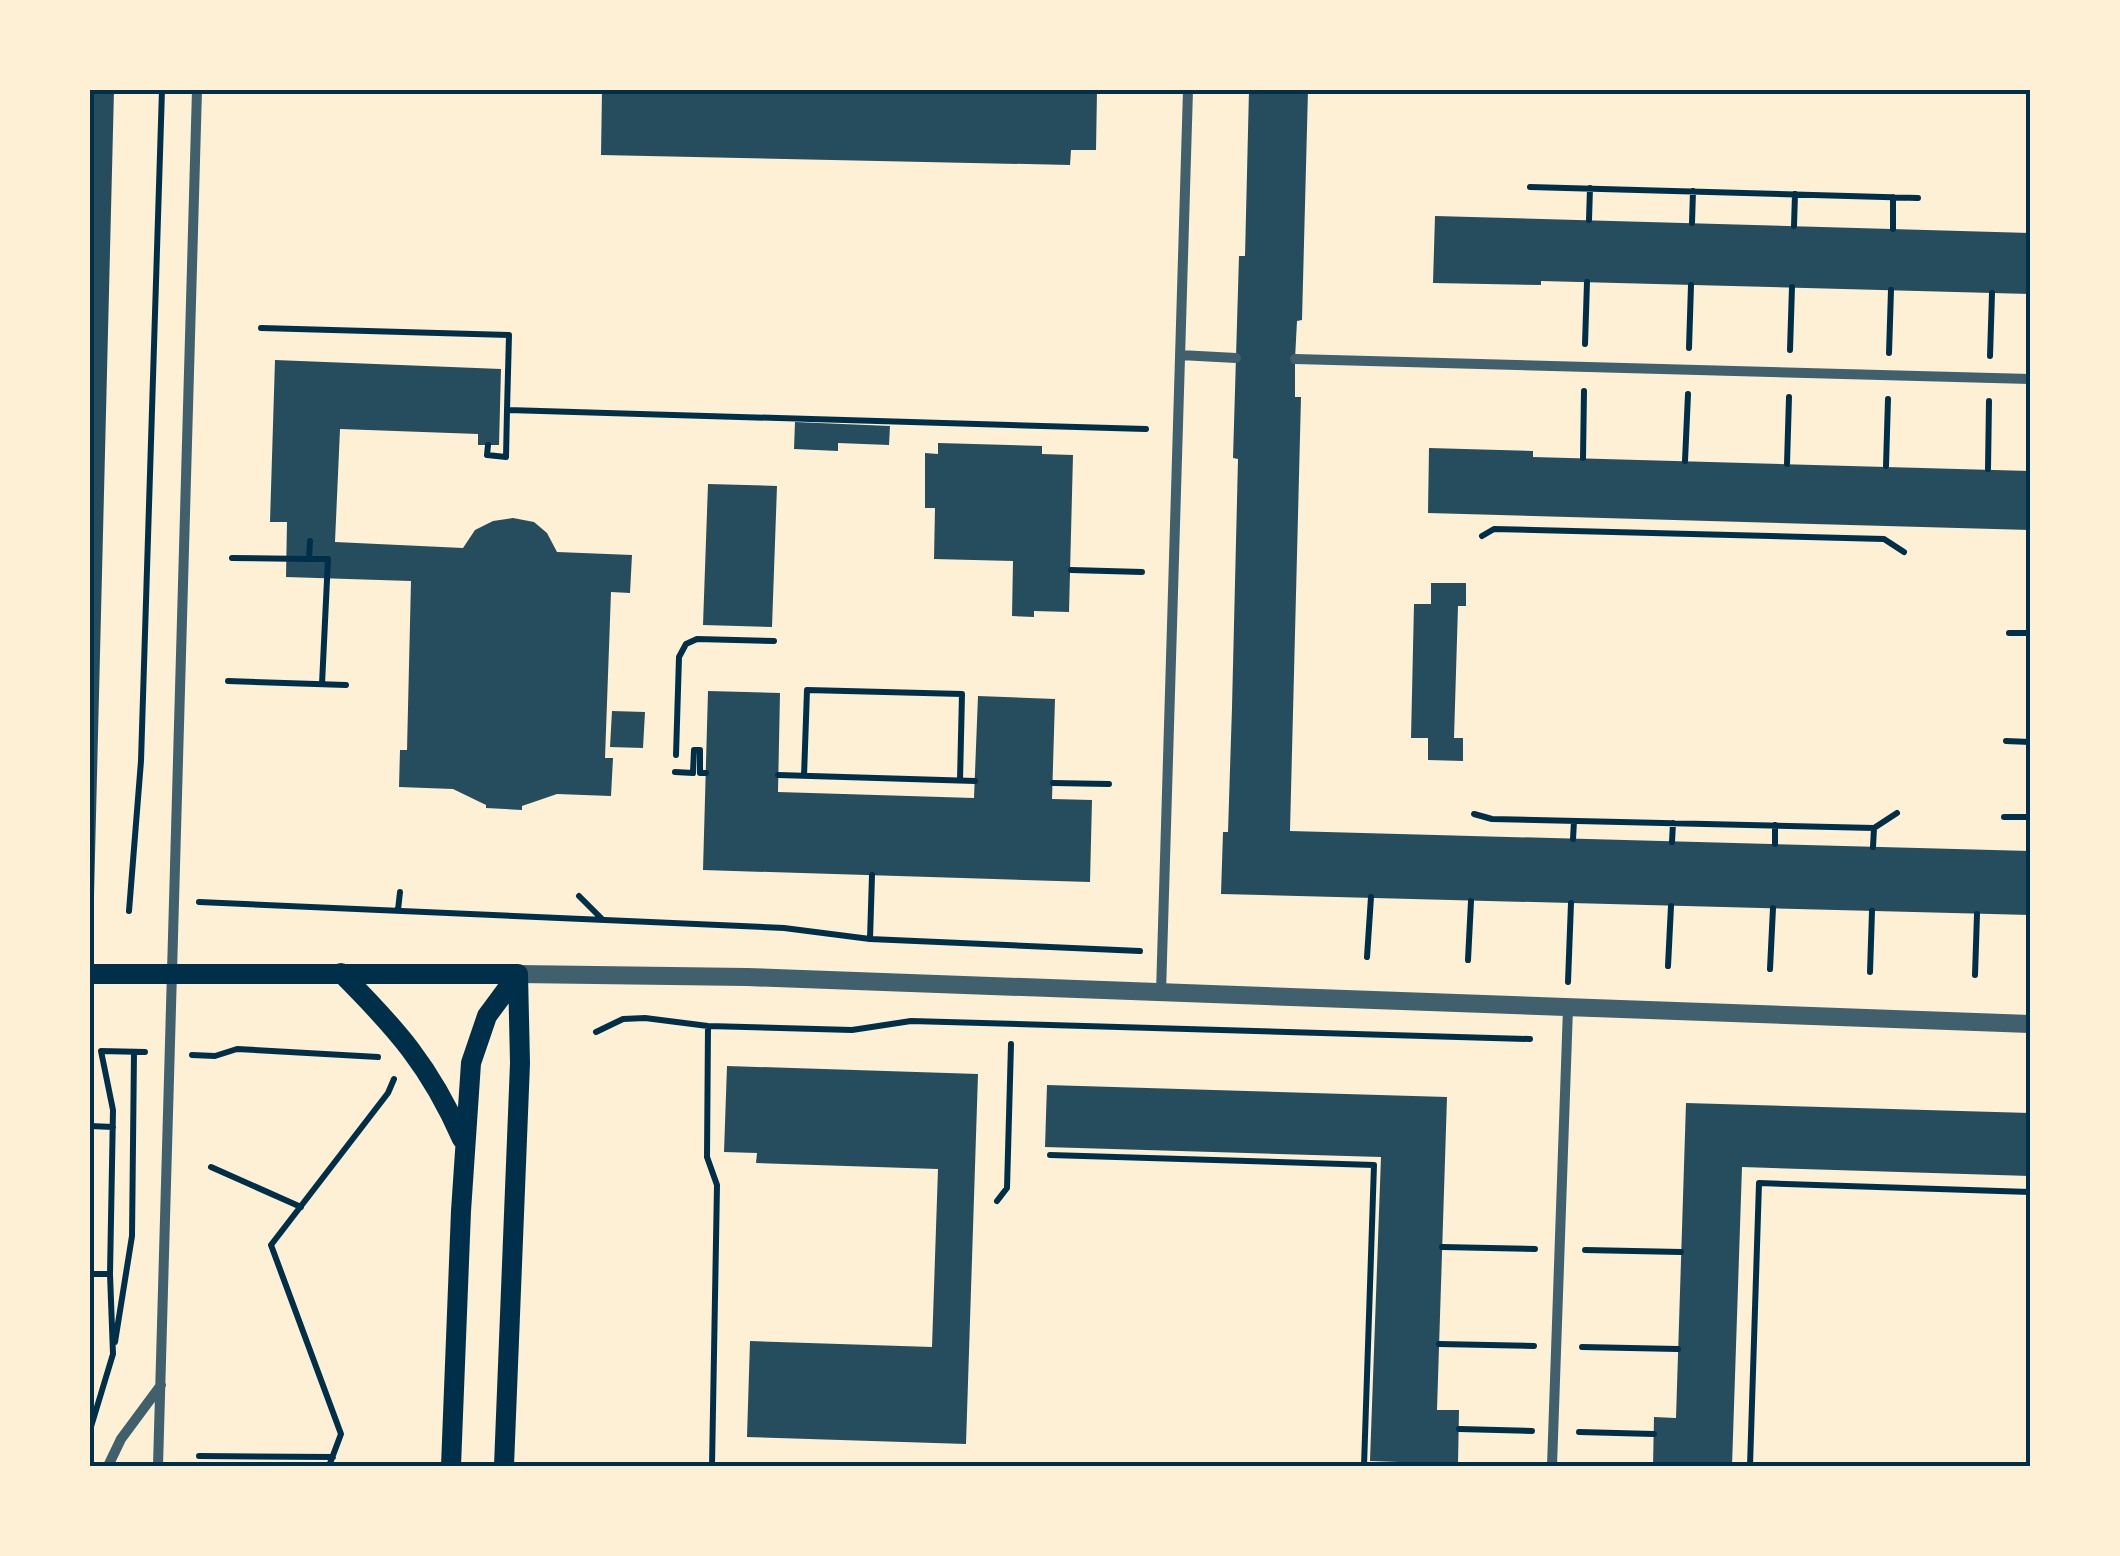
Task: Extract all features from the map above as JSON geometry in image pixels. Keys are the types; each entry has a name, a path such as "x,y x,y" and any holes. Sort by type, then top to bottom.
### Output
{"main road":[{"path":"340,973 391,1023 429,1072 464,1146"},
{"path":"90,974 518,974"},
{"path":"451,1466 471,1063 478,1034 500,994 518,974"},
{"path":"504,1466 520,1063 518,974"}],"street":[{"path":"158,1466 197,90"},
{"path":"1161,993 1188,90"},
{"path":"1180,356 1236,358"},
{"path":"1296,359 2030,379"},
{"path":"518,974 727,976 2030,1024"},
{"path":"1552,1466 1568,1008"},
{"path":"108,1466 122,1439 162,1385"}],"path":[{"path":"130,911 142,761 162,90"},
{"path":"1530,186 1918,198"},
{"path":"1589,220 1590,188"},
{"path":"1692,224 1693,191"},
{"path":"1794,226 1795,194"},
{"path":"1893,196 1893,229"},
{"path":"1586,345 1587,282"},
{"path":"1689,348 1691,285"},
{"path":"1790,350 1792,287"},
{"path":"1889,353 1891,290"},
{"path":"1990,356 1992,293"},
{"path":"262,328 509,335 506,457 487,456 488,445"},
{"path":"1583,458 1584,391"},
{"path":"1686,462 1688,393"},
{"path":"1787,464 1789,396"},
{"path":"1886,466 1888,398"},
{"path":"1988,469 1990,400"},
{"path":"506,410 1146,430"},
{"path":"1581,531 1582,518"},
{"path":"1684,520 1684,534"},
{"path":"1785,523 1785,536"},
{"path":"1884,526 1884,539"},
{"path":"1482,536 1494,529 1884,539 1904,552"},
{"path":"310,541 310,559"},
{"path":"232,558 328,560 322,684"},
{"path":"1071,570 1142,572"},
{"path":"2009,633 2030,634"},
{"path":"676,754 680,657 686,644 697,639 774,642"},
{"path":"228,681 346,684"},
{"path":"804,776 807,690 962,694 960,780"},
{"path":"2006,741 2030,742"},
{"path":"675,772 693,773 694,750 700,750 700,772 706,773"},
{"path":"778,775 974,780"},
{"path":"1053,783 1109,784"},
{"path":"1474,814 1492,819 1874,828 1897,813"},
{"path":"2004,816 2030,817"},
{"path":"1573,839 1574,820"},
{"path":"1672,823 1672,842"},
{"path":"1775,825 1775,844"},
{"path":"1874,828 1874,847"},
{"path":"870,940 872,875"},
{"path":"398,910 400,892"},
{"path":"579,896 602,919"},
{"path":"1368,957 1370,898"},
{"path":"1468,960 1471,900"},
{"path":"208,901 784,928 870,940 1113,948 1162,955"},
{"path":"1568,982 1571,903"},
{"path":"1668,966 1671,906"},
{"path":"1770,969 1773,908"},
{"path":"1870,972 1872,911"},
{"path":"1975,975 1978,914"},
{"path":"596,1032 623,1020 645,1018 708,1026 852,1030 911,1021 1566,1040"},
{"path":"708,1026 707,1157 718,1184 712,1466"},
{"path":"997,1201 1007,1188 1011,1044"},
{"path":"215,1056 237,1049 369,1054 393,1061"},
{"path":"90,1430 113,1354 132,1236 134,1052 100,1051 113,1110 113,1354"},
{"path":"329,1466 342,1434 271,1245 388,1093 400,1068"},
{"path":"90,1126 113,1127"},
{"path":"1050,1154 1374,1165 1364,1466"},
{"path":"211,1168 301,1207"},
{"path":"1750,1466 1759,1183 2030,1192"},
{"path":"1442,1247 1537,1249"},
{"path":"1585,1250 1681,1252"},
{"path":"90,1274 110,1274"},
{"path":"1439,1344 1535,1346"},
{"path":"1582,1347 1678,1349"},
{"path":"1459,1429 1533,1431"},
{"path":"1579,1432 1654,1434"},
{"path":"199,1456 333,1457"}],"building":[{"path":"90,90 114,90 94,896 90,896"},
{"path":"602,90 1097,90 1096,150 1071,150 1070,165 601,155"},
{"path":"1249,90 1308,90 1302,320 1297,321 1295,359 1295,397 1301,397 1290,831 2030,851 2030,915 1221,894 1223,832 1228,832 1238,459 1233,458 1239,256 1245,256"},
{"path":"1435,216 2030,233 2030,294 1541,281 1541,285 1433,283"},
{"path":"275,360 501,369 499,445 478,445 478,434 340,429 335,542 463,548 475,530 493,521 513,518 534,522 547,533 557,552 632,555 630,593 611,592 605,758 613,758 611,796 557,794 522,806 522,810 486,808 453,789 399,787 400,750 407,750 411,581 286,577 287,522 270,522"},
{"path":"795,422 890,426 889,445 838,443 838,451 794,449"},
{"path":"938,443 1042,446 1042,454 1073,455 1069,612 1034,611 1034,617 1012,616 1013,561 934,559 935,508 925,508 925,453 938,454"},
{"path":"1429,448 1533,451 1533,457 2030,471 2030,530 1428,513"},
{"path":"708,484 777,486 772,627 703,625"},
{"path":"1431,583 1466,583 1466,606 1458,606 1454,738 1463,738 1463,761 1428,760 1428,738 1411,738 1414,604 1431,604"},
{"path":"708,691 780,693 778,792 974,798 978,696 1055,699 1052,799 1092,800 1090,882 703,870"},
{"path":"612,711 645,712 643,748 610,747"},
{"path":"727,1066 978,1074 966,1444 747,1437 750,1341 932,1347 938,1169 756,1163 757,1153 724,1152"},
{"path":"1047,1085 1447,1097 1437,1410 1459,1410 1458,1464 1370,1461 1381,1157 1045,1147"},
{"path":"1686,1103 2030,1113 2030,1176 1742,1167 1732,1466 1653,1466 1654,1417 1676,1418"}]}
